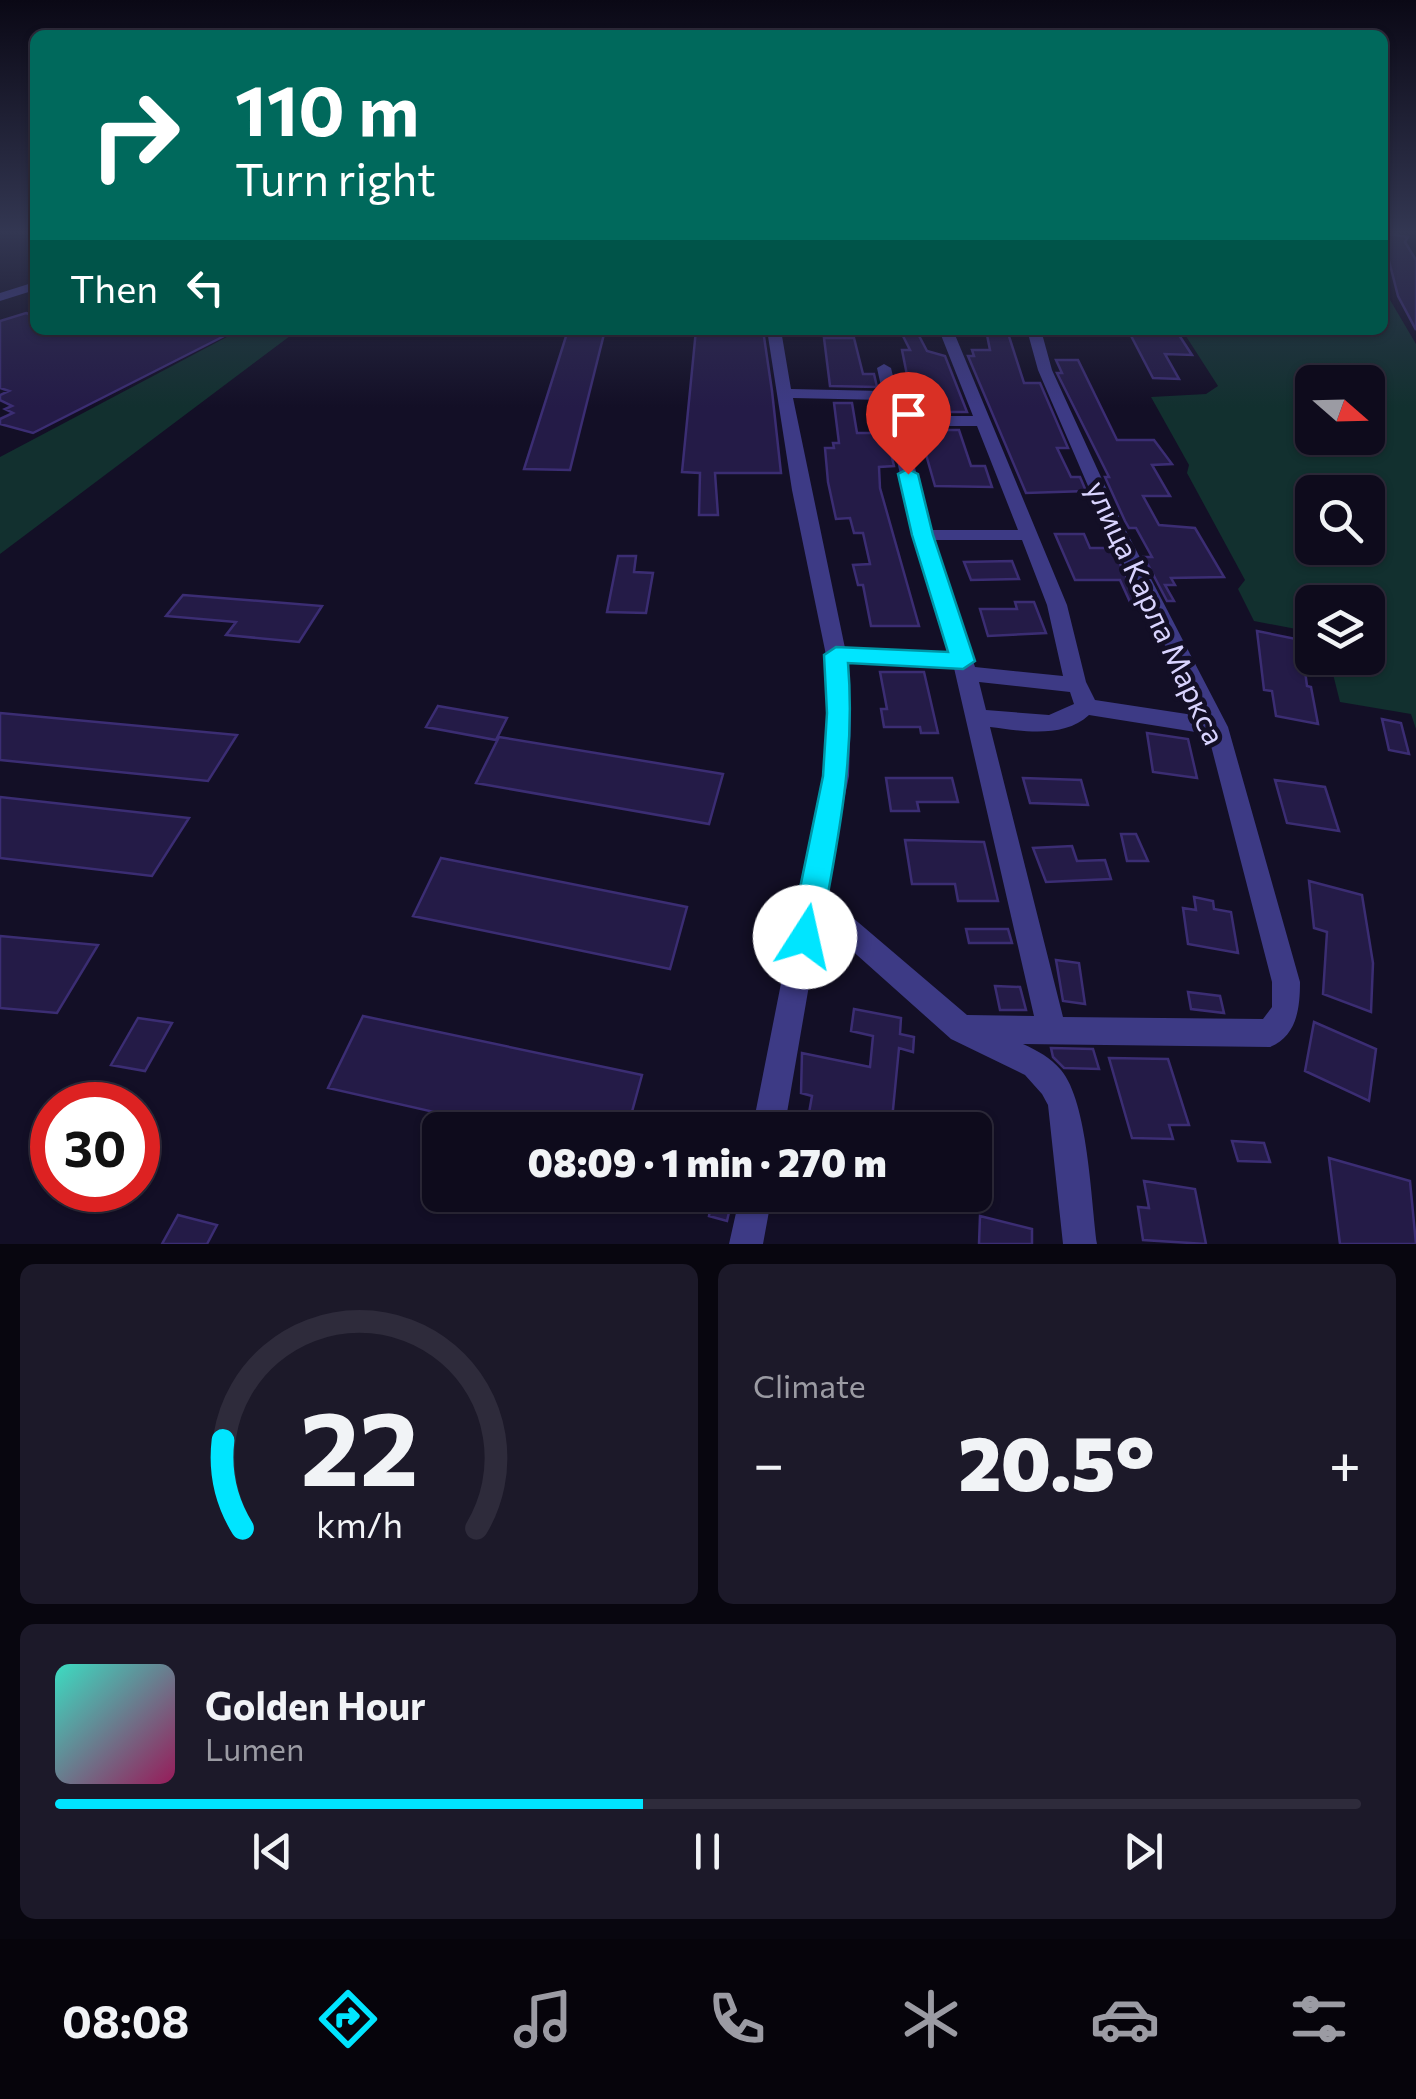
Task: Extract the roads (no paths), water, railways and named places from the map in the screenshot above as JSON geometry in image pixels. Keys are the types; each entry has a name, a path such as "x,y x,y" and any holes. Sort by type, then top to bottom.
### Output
{"street":[{"path":"771,1112 836,776 840,713 836,655 775,335"},
{"path":"948,335 1056,604 1081,695 1078,716 1058,724 977,717"},
{"name":"улица Карла Маркса","path":"961,1029 1270,1033 1286,1011 1286,982 1268,904 1217,727 1113,523 1046,370 1036,335"},
{"path":"884,368 922,535 977,717 1052,1030"},
{"path":"784,394 889,396"},
{"path":"895,421 984,420"},
{"path":"922,535 1029,535"},
{"path":"836,655 964,667 1217,727"},
{"path":"812,899 961,1029 1036,1065 1053,1082 1063,1104 1080,1244"},
{"path":"746,1244 753,1212"}]}
